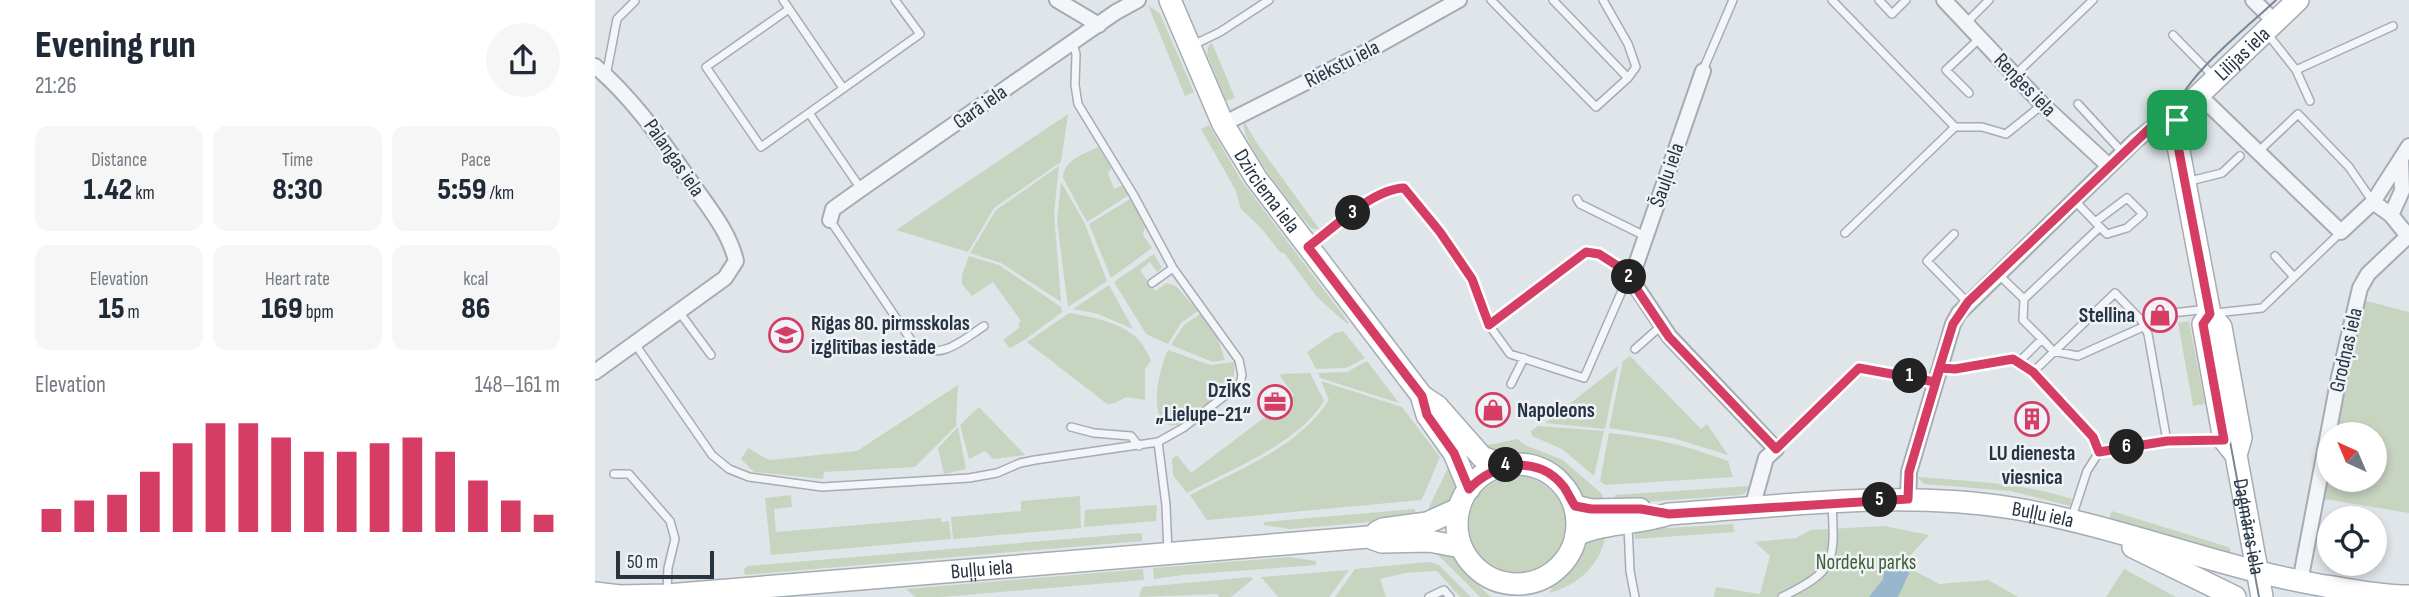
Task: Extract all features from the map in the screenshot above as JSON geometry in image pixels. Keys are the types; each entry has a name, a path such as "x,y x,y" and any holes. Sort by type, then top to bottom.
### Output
{"street":[{"path":"1057,0 1099,25"},
{"name":"Garā iela","path":"830,220 833,209 861,189 1116,12 1138,0"},
{"name":"Dzirciema iela","path":"1170,0 1223,124 1256,178 1422,396 1437,406 1482,457 1503,466"},
{"name":"Riekstu iela","path":"1223,124 1368,51 1459,0"},
{"name":"Reņģes iela","path":"1944,0 2042,104 2109,166"},
{"path":"2253,0 2270,27"},
{"name":"Lilijas iela","path":"1908,499 1909,472 1953,324 1968,302 2150,128 2160,122 2177,120 2183,110 2298,0"},
{"name":"Palangas iela","path":"601,71 642,113 732,244 736,261 726,278 680,313"},
{"name":"Šauļu iela","path":"1631,279 1703,71"},
{"path":"2199,95 2341,232 2373,202 2409,146"},
{"name":"Dagmāras iela","path":"2177,120 2178,146 2209,312 2221,327 2234,445 2262,597"},
{"path":"2391,215 2404,200 2401,160"},
{"name":"Grodņas iela","path":"2300,582 2339,377 2360,288 2368,274 2409,236 2391,215 2373,202"},
{"path":"1631,279 1669,337 1776,449 1766,458 1752,508"},
{"path":"595,372 680,313"},
{"name":"Dzirciema iela","path":"1422,396 1427,415 1454,453 1469,489"},
{"path":"1490,579 1508,584 1526,583 1542,587 1570,554 1576,535 1575,506 1563,485 1544,471 1522,464 1503,466 1487,472 1469,489 1458,509 1457,529 1461,547 1469,562 1490,579 1503,597"},
{"name":"Buļļu iela","path":"1575,506 1591,509 1641,509 1669,514 1908,499 2013,508 2101,528 2300,582 2386,596 2409,596"},
{"name":"Buļļu iela","path":"1368,537 1383,528 1440,519 1458,509"},
{"name":"Buļļu iela","path":"1576,535 1590,529 1645,522 1669,514"},
{"path":"2101,528 2140,552 2235,597"},
{"name":"Buļļu iela","path":"595,593 620,596 789,591 1168,553 1368,537 1382,542 1429,541 1461,547"}],"lane":[{"path":"783,0 843,88"},
{"path":"789,9 706,67 761,146 920,34 895,0"},
{"path":"1189,46 1220,32 1269,0"},
{"path":"1491,0 1597,107 1636,67 1628,44 1603,0"},
{"path":"1553,0 1628,78"},
{"path":"1703,71 1733,0"},
{"path":"1832,0 1955,127"},
{"path":"1879,0 1892,14 1906,0"},
{"path":"1966,23 1989,0"},
{"path":"2015,75 2093,0"},
{"path":"601,71 617,19 635,1"},
{"path":"2296,71 2393,26"},
{"path":"2270,27 2310,101"},
{"path":"2173,35 2216,79"},
{"path":"1969,93 1946,70 1980,38"},
{"path":"635,344 712,455 729,469 749,477 822,486 969,478 997,473 1020,463 1139,446 1170,437 1240,384 1242,375 1239,360 1173,268 1133,194 1077,104 1076,54 1073,44"},
{"path":"1845,233 1955,127 1982,127 2006,134 2042,104"},
{"path":"2078,104 2123,153"},
{"path":"809,113 861,189"},
{"path":"2259,152 2298,114 2349,167 2373,202"},
{"path":"2184,182 2222,173 2240,156"},
{"path":"1308,247 1366,203 1391,189 1404,188 1467,270 1489,325 1510,354 1524,358 1511,384"},
{"path":"2074,200 2098,224 2107,234 2127,228 2143,214 2127,198 2098,224 2024,299 2023,320 2053,351 2078,356 2145,326"},
{"path":"1577,199 1580,204 1646,236"},
{"path":"830,220 915,345 926,352 940,351 953,347 984,326"},
{"path":"2172,313 2262,308 2341,232"},
{"path":"1954,234 1927,261 1968,302"},
{"path":"1489,325 1586,252 1599,254 1624,270 1631,279"},
{"path":"2275,256 2294,277"},
{"path":"1152,283 1173,268"},
{"path":"1998,274 2024,299"},
{"name":"Šauļu iela","path":"1524,358 1584,378 1621,293 1631,279"},
{"path":"2033,372 2115,293 2145,326 2167,441"},
{"path":"680,313 711,355"},
{"path":"1635,349 1661,326"},
{"path":"2019,362 2042,339"},
{"path":"1776,449 1859,368 1938,374 2013,359 2033,372 2093,437 2099,452"},
{"path":"1071,427 1094,433 1131,436 1139,446"},
{"path":"2070,521 2087,471 2099,452 2167,441 2234,445"},
{"path":"1158,442 1166,505 1168,553"},
{"path":"614,474 629,474 670,521 675,539 668,568 667,595"},
{"path":"1782,597 1815,581 1826,569 1834,542 1832,502"},
{"path":"1628,523 1630,571 1635,597"},
{"path":"1429,597 1444,590 1450,597"}],"green space":[{"path":"1148,5 1160,14 1194,92 1185,96"},
{"path":"1212,43 1235,98 1226,101 1207,54 1208,46"},
{"path":"1068,114 1061,162 994,208 968,252 896,230"},
{"path":"1244,121 1256,142 1320,230 1311,228 1258,158 1244,130"},
{"path":"1209,125 1241,180 1349,323 1317,297 1285,254 1280,252 1241,209 1236,191 1201,129"},
{"path":"1098,147 1111,168 1108,174 1114,189 1121,186 1126,188 1129,195 1087,222 1063,178 1071,162"},
{"path":"1059,166 1054,213 1061,302 1001,263 970,253 996,210"},
{"path":"1061,182 1084,222 1107,281 1068,307 1057,221"},
{"path":"1130,199 1145,226 1143,235 1152,248 1111,278 1089,224"},
{"path":"1154,254 1162,268 1157,272 1150,262 1140,270 1155,291 1167,283 1176,286 1198,311 1181,323 1168,344 1146,334 1114,282"},
{"path":"969,256 999,265 1061,307 1062,312 1010,348 1003,340 1020,327 1018,324 1021,321 993,282 972,296 962,284 962,275"},
{"path":"1109,285 1133,329 1098,314 1073,309"},
{"path":"2363,300 2409,312 2409,513 2387,509 2387,506 2366,506 2324,499 2325,492 2387,492 2387,422 2338,422"},
{"path":"1069,313 1113,323 1138,339 1151,360 1145,369 1145,400 1126,397 1107,404 1027,342"},
{"path":"1200,314 1218,339 1225,360 1213,362 1171,345 1184,325"},
{"path":"2189,321 2205,404 2193,406 2178,323"},
{"path":"1343,331 1365,358 1346,368 1316,369 1307,352 1335,333"},
{"path":"1168,350 1210,365 1235,362 1233,385 1181,424 1169,425 1162,420 1158,410 1158,384"},
{"path":"1630,356 1701,429 1707,424 1728,455 1673,438 1609,428 1623,361"},
{"path":"1367,361 1399,403 1320,378 1318,373 1347,372"},
{"path":"1618,366 1605,429 1545,423"},
{"path":"1310,373 1324,401 1313,416 1281,443 1187,493 1173,475 1172,459 1177,455 1191,473 1294,395 1281,374"},
{"path":"1321,381 1402,407 1440,457 1421,500 1207,520 1190,495 1266,456 1301,431 1329,400"},
{"path":"958,385 956,426 915,467 824,472 823,479 754,472 741,459 748,448 769,460 857,451"},
{"path":"979,407 1025,455 993,459 985,451 969,459 960,425"},
{"path":"1538,426 1604,431 1594,476 1562,449 1532,436 1531,431"},
{"path":"958,427 966,469 944,474 938,448"},
{"path":"1609,433 1670,443 1712,455 1728,461 1733,477 1605,485 1600,481"},
{"path":"1517,439 1525,445 1563,460 1602,494 1604,504 1586,499 1564,472 1544,459 1531,455 1503,456 1479,447"},
{"path":"1452,460 1456,487 1454,493 1447,504 1431,517 1429,507"},
{"path":"1517,475 1543,484 1561,503 1566,514 1564,540 1557,553 1539,568 1526,572 1504,571 1487,563 1475,549 1469,532 1470,513 1478,496 1493,483"},
{"path":"1917,477 2015,486 2072,499 2070,506 2010,491 1924,484"},
{"path":"1750,486 1740,495 1615,504 1615,495"},
{"path":"791,495 792,507 774,509 776,532 941,518 941,522 949,521 951,539 771,555 765,498"},
{"path":"1080,496 1081,528 953,539 951,517 1021,511 1021,501"},
{"path":"1157,505 1156,521 1084,527 1085,510"},
{"path":"1415,509 1416,518 1290,529 1263,525 1265,522"},
{"path":"2112,511 2225,546 2230,548 2231,556 2109,518"},
{"path":"1733,524 1734,532 1635,539 1634,530"},
{"name":"Nordeķu parks","path":"1884,526 1929,535 1907,559 1911,569 1939,584 1988,580 2018,597 1714,597 1716,587 1760,594 1770,556 1755,542 1796,538 1811,530"},
{"path":"1606,532 1600,554 1587,572 1570,585 1549,593 1572,567 1587,542"},
{"path":"1142,534 1142,541 745,575 744,569 747,566"},
{"path":"1443,548 1455,557 1466,573 1491,597 1480,597 1434,551"},
{"path":"1289,557 1316,561 1316,565 1154,579 1153,568"},
{"path":"1429,562 1439,565 1471,597 1460,597 1437,571 1405,573 1380,579 1386,597 1335,597 1355,569"},
{"path":"1143,569 1144,580 941,597 915,597 906,589"},
{"path":"2124,569 2176,597 2106,597"},
{"path":"1349,570 1329,597 1278,597 1261,577"},
{"path":"1251,577 1253,579 1231,597 1219,597 1217,594 1139,597 1142,587"}],"water":[{"path":"1891,558 1907,559 1911,569 1898,597 1869,597 1883,579 1885,565"}],"tram line":[{"path":"2259,597 2176,151 2173,122 2180,99 2190,84 2218,53 2276,0"}],"place":[{"name":"Stellina","path":"2160,315"},
{"name":"Rīgas 80. pirmsskolas izglītības iestāde","path":"786,335"},
{"name":"DzĪKS „Lielupe-21“","path":"1275,402"},
{"name":"Napoleons","path":"1493,410"},
{"name":"LU dienesta viesnica","path":"2032,419"}],"route":[{"path":"2177,120 2184,182 2210,314 2203,324 2224,440 2167,441 2099,452 2093,437 2033,372 2019,362 2013,359 1955,369 1940,368 1909,472 1908,499 1669,514 1641,509 1591,509 1575,506 1563,485 1544,471 1522,464 1503,466 1487,472 1469,489 1454,453 1427,415 1422,396 1308,247 1366,203 1391,189 1404,188 1461,261 1472,279 1489,325 1586,252 1599,254 1624,270 1669,337 1776,449 1859,368 1935,382 1953,324 1968,302 2150,128 2160,122 2177,120"}]}
